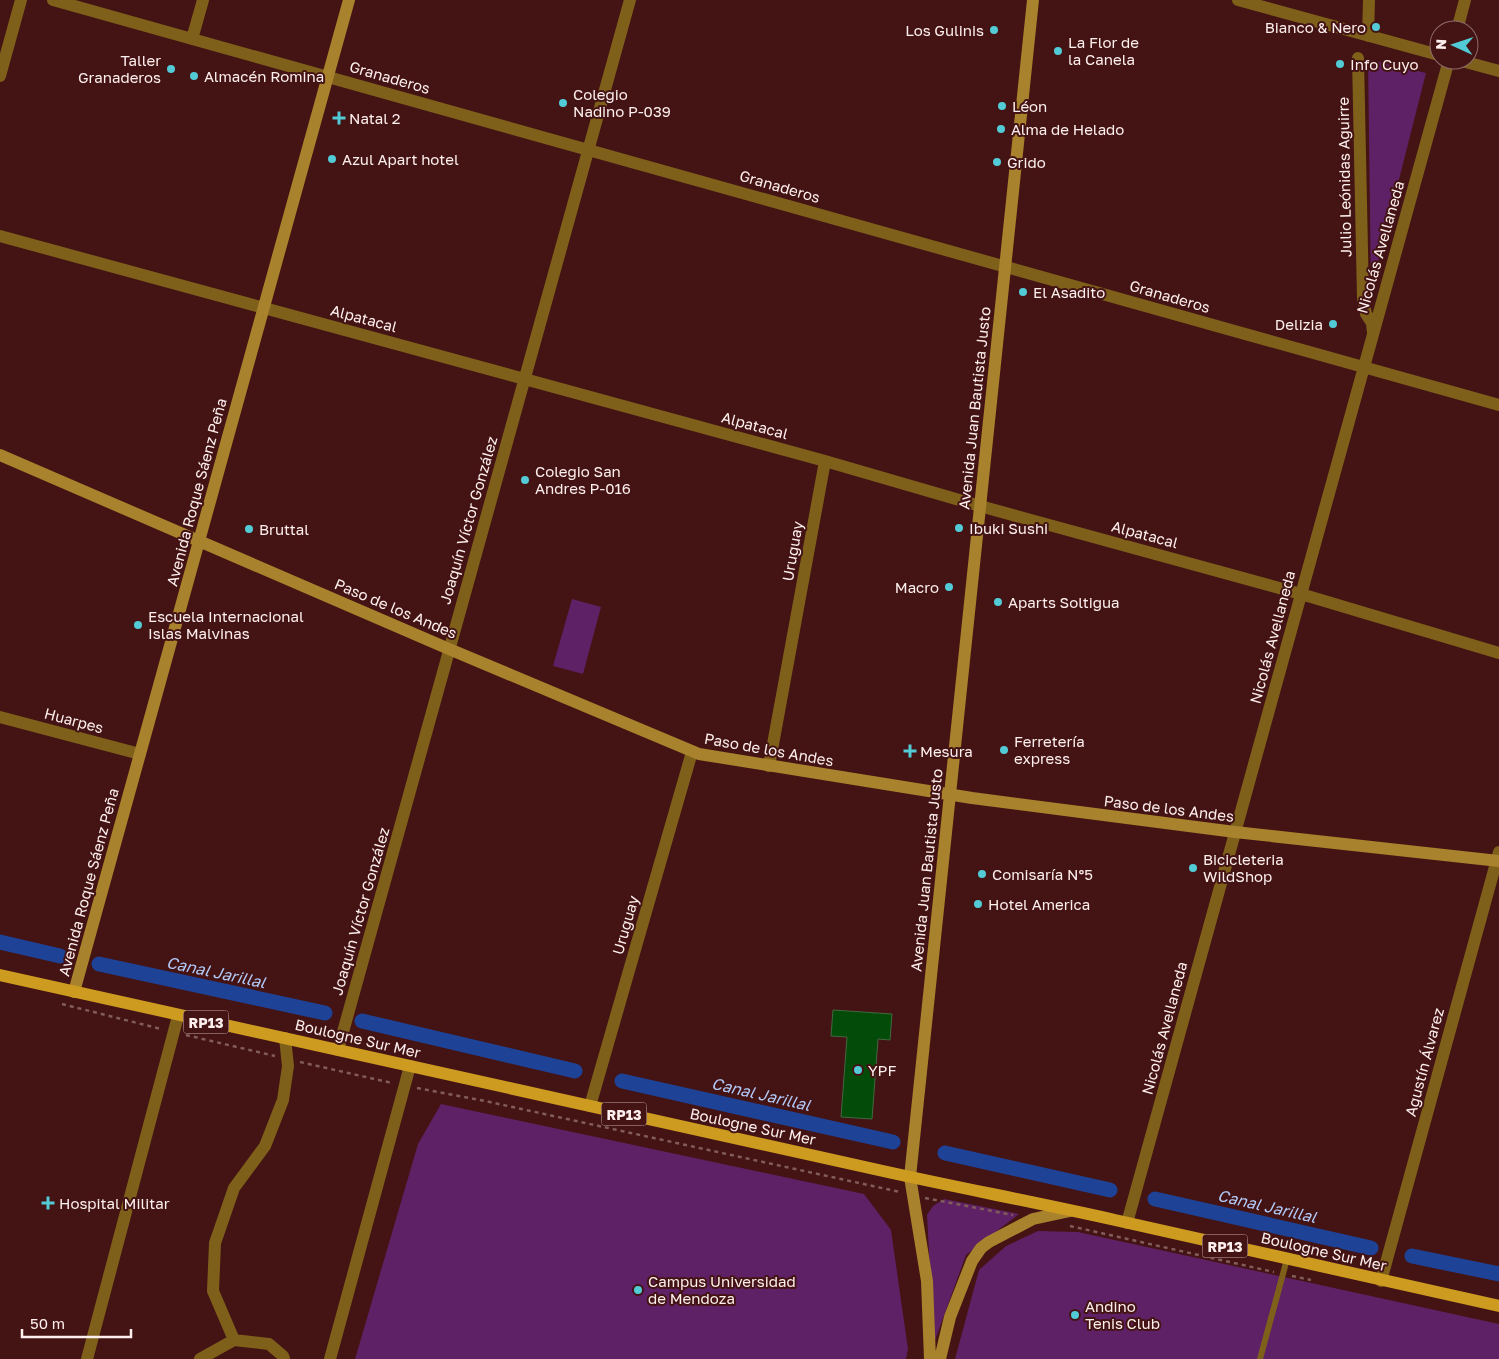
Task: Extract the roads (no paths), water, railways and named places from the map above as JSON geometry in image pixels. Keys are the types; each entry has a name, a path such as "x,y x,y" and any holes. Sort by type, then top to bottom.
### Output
{"main road":[{"name":"Boulogne Sur Mer","path":"0,975 178,1016 1499,1306"}],"street":[{"path":"0,76 21,0"},
{"name":"Granaderos","path":"53,0 1499,405"},
{"path":"192,39 203,0"},
{"name":"Avenida Roque Sáenz Peña","path":"74,992 349,0"},
{"name":"Joaquín Víctor González","path":"338,1050 630,0"},
{"name":"Avenida Juan Bautista Justo","path":"930,1359 927,1281 910,1177 1032,0"},
{"path":"1238,0 1429,52"},
{"path":"1368,0 1368,36"},
{"path":"1460,20 1466,0"},
{"name":"Julio Leónidas Aguirre","path":"1358,58 1363,295 1366,314 1372,323 1373,334"},
{"path":"1479,66 1499,71"},
{"name":"Nicolás Avellaneda","path":"1123,1222 1235,832 1446,70"},
{"name":"Alpatacal","path":"0,236 825,461 980,506 1301,594 1499,652"},
{"path":"1363,295 1372,307 1378,306 1383,298"},
{"name":"Paso de los Andes","path":"0,455 692,752 950,795 1235,832 1498,858"},
{"name":"Uruguay","path":"769,766 825,461"},
{"name":"Huarpes","path":"0,717 140,754"},
{"name":"Uruguay","path":"590,1106 692,752"},
{"name":"Agustín Álvarez","path":"1381,1280 1498,858"},
{"path":"86,1359 178,1016"},
{"path":"234,1340 213,1291 215,1243 234,1188 265,1146 284,1100 288,1066 285,1038"},
{"path":"330,1359 410,1066"},
{"path":"940,1359 950,1317 972,1261 980,1248 1033,1218 1070,1211"},
{"path":"200,1359 234,1340 270,1344 284,1359"}],"lane":[{"path":"1260,1359 1287,1259"}],"waterway":[{"name":"Canal Jarillal","path":"0,942 60,956"},
{"name":"Canal Jarillal","path":"99,964 325,1013"},
{"name":"Canal Jarillal","path":"362,1021 575,1071"},
{"name":"Canal Jarillal","path":"622,1081 893,1142"},
{"name":"Canal Jarillal","path":"945,1153 1110,1190"},
{"name":"Canal Jarillal","path":"1155,1199 1371,1248"},
{"name":"Canal Jarillal","path":"1412,1256 1499,1274"}],"place":[{"name":"Bianco & Nero","path":"1376,27"},
{"name":"Los Gulinis","path":"994,30"},
{"name":"La Flor de la Canela","path":"1058,51"},
{"name":"Info Cuyo","path":"1340,64"},
{"name":"Taller Granaderos","path":"171,69"},
{"name":"Almacén Romina","path":"194,76"},
{"name":"Colegio Nadino P-039","path":"563,103"},
{"name":"Léon","path":"1002,106"},
{"name":"Natal 2","path":"339,118"},
{"name":"Alma de Helado","path":"1001,129"},
{"name":"Azul Apart hotel","path":"332,159"},
{"name":"Grido","path":"997,162"},
{"name":"El Asadito","path":"1023,292"},
{"name":"Delizia","path":"1333,324"},
{"name":"Colegio San Andres P-016","path":"525,480"},
{"name":"Ibuki Sushi","path":"959,528"},
{"name":"Bruttal","path":"249,529"},
{"name":"Macro","path":"949,587"},
{"name":"Aparts Soltigua","path":"998,602"},
{"name":"Escuela Internacional Islas Malvinas","path":"138,625"},
{"name":"Ferretería express","path":"1004,750"},
{"name":"Mesura","path":"910,751"},
{"name":"Bicicleteria WildShop","path":"1193,868"},
{"name":"Comisaría N°5","path":"982,874"},
{"name":"Hotel America","path":"978,904"},
{"name":"YPF","path":"858,1070"},
{"name":"Hospital Militar","path":"48,1203"},
{"name":"Campus Universidad de Mendoza","path":"638,1290"},
{"name":"Andino Tenis Club","path":"1075,1315"}]}
